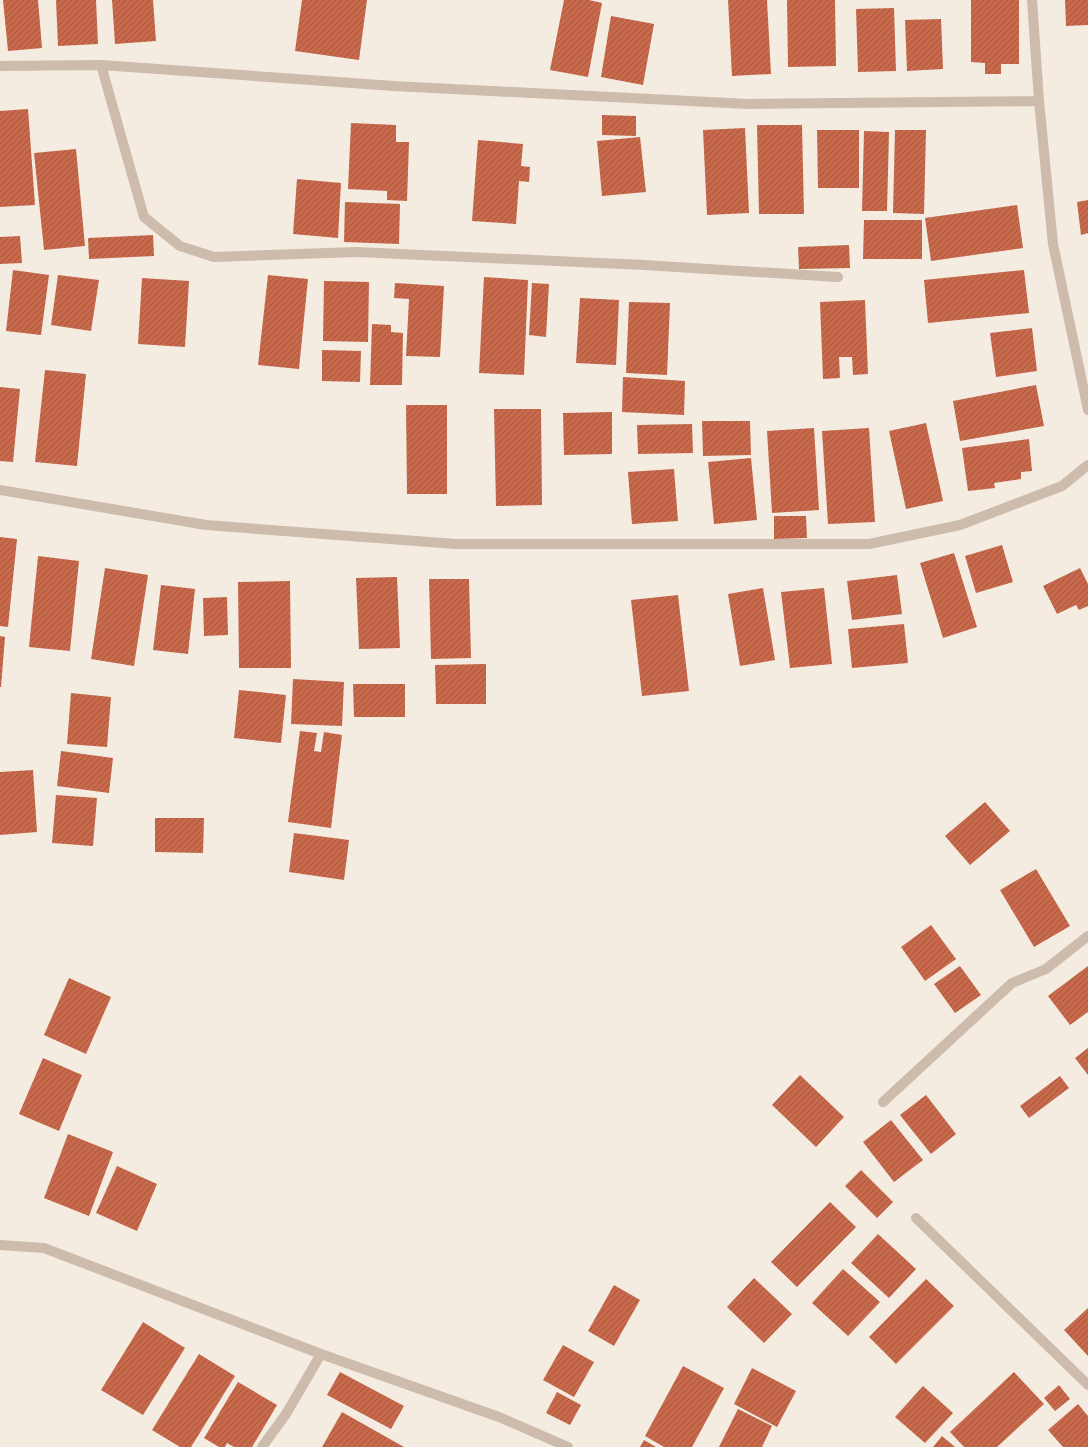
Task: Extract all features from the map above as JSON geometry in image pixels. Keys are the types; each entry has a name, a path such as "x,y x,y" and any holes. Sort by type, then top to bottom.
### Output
{"street":[{"path":"1032,0 1039,101 1053,244 1088,410"},
{"path":"0,66 101,65 394,86 748,104 1039,101"},
{"path":"101,65 144,217 180,246 214,256 358,252 644,265 838,277"},
{"path":"0,490 206,525 456,544 870,544 960,525 1062,486 1088,465"},
{"path":"883,1102 1012,983 1046,969 1088,936"},
{"path":"916,1218 1088,1385"},
{"path":"0,1245 44,1248 321,1354 499,1417 568,1447"},
{"path":"262,1447 286,1414 321,1354"}],"building":[{"path":"3,0 38,0 42,48 8,51"},
{"path":"56,0 96,0 98,44 58,46"},
{"path":"112,0 153,0 156,41 115,44"},
{"path":"302,0 367,0 359,60 295,51"},
{"path":"564,0 589,0 602,3 588,77 550,70"},
{"path":"728,0 767,0 771,74 732,76"},
{"path":"787,0 835,0 836,66 788,67"},
{"path":"971,0 1019,0 1019,64 1001,64 1001,74 985,74 985,63 971,62"},
{"path":"1065,0 1088,0 1088,25 1066,26"},
{"path":"894,8 896,71 858,72 856,9"},
{"path":"611,16 654,24 643,85 601,77"},
{"path":"941,19 943,69 907,71 905,20"},
{"path":"28,109 35,205 0,207 0,111"},
{"path":"602,115 636,116 636,136 602,135"},
{"path":"351,123 396,125 396,142 409,142 407,201 387,200 387,191 348,189"},
{"path":"757,125 802,125 804,214 759,214"},
{"path":"745,128 749,213 707,215 703,130"},
{"path":"817,130 859,130 859,188 818,188"},
{"path":"895,130 926,130 924,214 893,213"},
{"path":"864,131 889,132 887,211 862,211"},
{"path":"640,137 646,192 602,196 597,141"},
{"path":"478,140 523,144 521,166 530,167 529,182 519,181 516,224 472,221"},
{"path":"76,149 85,246 44,250 34,153"},
{"path":"297,179 341,183 338,238 293,234"},
{"path":"1088,200 1088,233 1081,235 1077,202"},
{"path":"345,202 400,204 399,244 344,242"},
{"path":"1017,205 1023,248 931,261 925,218"},
{"path":"864,220 922,220 922,259 863,259"},
{"path":"153,235 154,256 89,259 88,238"},
{"path":"20,236 22,263 0,264 0,237"},
{"path":"849,245 850,268 799,269 798,247"},
{"path":"13,270 49,275 41,335 6,331"},
{"path":"1024,270 1029,313 928,323 924,280"},
{"path":"58,275 99,280 91,331 51,325"},
{"path":"268,275 308,279 299,369 258,365"},
{"path":"484,277 528,280 524,375 479,373"},
{"path":"142,278 189,281 185,347 138,344"},
{"path":"324,281 369,282 368,342 323,341"},
{"path":"395,283 444,286 440,357 406,356 409,299 394,298"},
{"path":"532,283 549,284 546,337 529,335"},
{"path":"580,298 619,300 616,365 576,363"},
{"path":"865,300 868,374 853,375 852,357 839,357 840,378 823,379 820,302"},
{"path":"629,302 670,303 667,375 626,373"},
{"path":"372,324 391,325 391,332 403,333 402,385 370,385"},
{"path":"1032,328 1037,371 996,377 990,333"},
{"path":"322,350 361,351 360,382 322,381"},
{"path":"45,370 86,374 77,466 35,462"},
{"path":"623,377 685,381 684,415 622,412"},
{"path":"1036,385 1044,426 960,441 953,401"},
{"path":"0,387 20,389 13,462 0,461"},
{"path":"406,405 447,405 447,494 407,494"},
{"path":"494,409 541,409 542,505 496,506"},
{"path":"612,412 612,454 564,455 563,413"},
{"path":"702,421 750,421 751,455 703,456"},
{"path":"926,423 943,501 906,509 889,431"},
{"path":"692,424 693,453 638,454 637,425"},
{"path":"814,428 819,510 772,513 767,431"},
{"path":"869,428 875,522 828,524 822,431"},
{"path":"1029,439 1032,471 1021,472 1021,479 994,483 995,488 968,491 962,448"},
{"path":"751,458 757,520 714,524 708,462"},
{"path":"674,469 678,521 632,524 628,472"},
{"path":"774,516 806,516 807,538 774,539"},
{"path":"0,537 17,539 8,627 0,626"},
{"path":"1002,545 1013,582 976,593 965,556"},
{"path":"954,553 977,627 943,638 920,563"},
{"path":"38,556 79,561 70,651 29,647"},
{"path":"105,568 148,575 134,666 91,659"},
{"path":"1080,568 1088,584 1088,606 1079,610 1076,605 1057,614 1043,586"},
{"path":"897,575 902,614 852,620 847,581"},
{"path":"397,577 400,648 359,649 356,578"},
{"path":"429,579 469,579 471,658 431,659"},
{"path":"290,581 291,668 239,668 238,582"},
{"path":"161,585 195,589 188,654 153,650"},
{"path":"763,588 775,660 740,666 728,594"},
{"path":"824,588 832,664 790,668 781,592"},
{"path":"678,595 689,691 642,696 631,600"},
{"path":"227,597 228,635 204,636 203,598"},
{"path":"904,624 908,663 852,668 848,629"},
{"path":"0,636 5,637 1,687 0,687"},
{"path":"486,664 486,704 436,704 435,665"},
{"path":"293,679 344,682 342,726 291,724"},
{"path":"353,684 405,684 405,717 354,717"},
{"path":"239,690 286,695 281,743 234,738"},
{"path":"71,693 111,697 107,747 67,744"},
{"path":"300,731 317,733 314,751 321,752 324,732 342,735 331,828 288,822"},
{"path":"61,751 113,758 109,793 57,786"},
{"path":"33,770 37,832 0,835 0,772"},
{"path":"56,795 97,798 93,846 52,843"},
{"path":"985,802 1010,831 970,865 945,836"},
{"path":"155,818 204,818 203,853 155,852"},
{"path":"294,833 349,840 344,880 289,872"},
{"path":"1036,869 1070,926 1034,947 1000,890"},
{"path":"931,925 956,959 925,981 901,947"},
{"path":"960,966 981,995 955,1013 934,984"},
{"path":"1088,966 1088,1012 1070,1025 1048,996"},
{"path":"69,978 111,997 86,1054 44,1035"},
{"path":"1088,1048 1088,1075 1075,1058"},
{"path":"43,1058 82,1075 59,1131 19,1114"},
{"path":"800,1075 844,1117 816,1147 772,1105"},
{"path":"1060,1076 1069,1088 1029,1118 1020,1106"},
{"path":"926,1095 956,1134 931,1154 900,1115"},
{"path":"891,1120 923,1160 894,1182 863,1142"},
{"path":"68,1134 113,1152 89,1216 44,1198"},
{"path":"117,1166 157,1184 137,1231 96,1213"},
{"path":"861,1170 893,1202 877,1218 845,1186"},
{"path":"830,1202 856,1227 797,1287 771,1262"},
{"path":"878,1234 916,1269 889,1298 851,1263"},
{"path":"843,1269 880,1302 848,1336 812,1303"},
{"path":"754,1278 792,1314 764,1343 727,1307"},
{"path":"926,1279 954,1306 896,1364 869,1337"},
{"path":"614,1285 640,1300 614,1346 588,1331"},
{"path":"1088,1308 1088,1356 1064,1330"},
{"path":"143,1322 185,1348 143,1415 101,1390"},
{"path":"563,1345 594,1362 574,1397 543,1380"},
{"path":"199,1354 235,1376 191,1447 180,1447 152,1430"},
{"path":"683,1366 724,1388 692,1447 664,1447 645,1436"},
{"path":"752,1368 796,1391 777,1427 734,1404"},
{"path":"340,1372 404,1406 391,1429 327,1395"},
{"path":"1014,1372 1044,1404 997,1447 964,1447 950,1432"},
{"path":"238,1382 277,1405 252,1447 234,1447 227,1443 225,1447 219,1447 204,1438"},
{"path":"1059,1385 1070,1399 1055,1411 1044,1398"},
{"path":"923,1386 953,1413 925,1443 895,1417"},
{"path":"557,1392 581,1405 570,1425 546,1413"},
{"path":"1078,1404 1088,1416 1088,1447 1063,1447 1048,1430"},
{"path":"738,1409 772,1426 762,1447 719,1447"},
{"path":"342,1412 404,1447 322,1447"},
{"path":"942,1436 955,1447 933,1447"},
{"path":"644,1440 656,1447 640,1447"}]}
